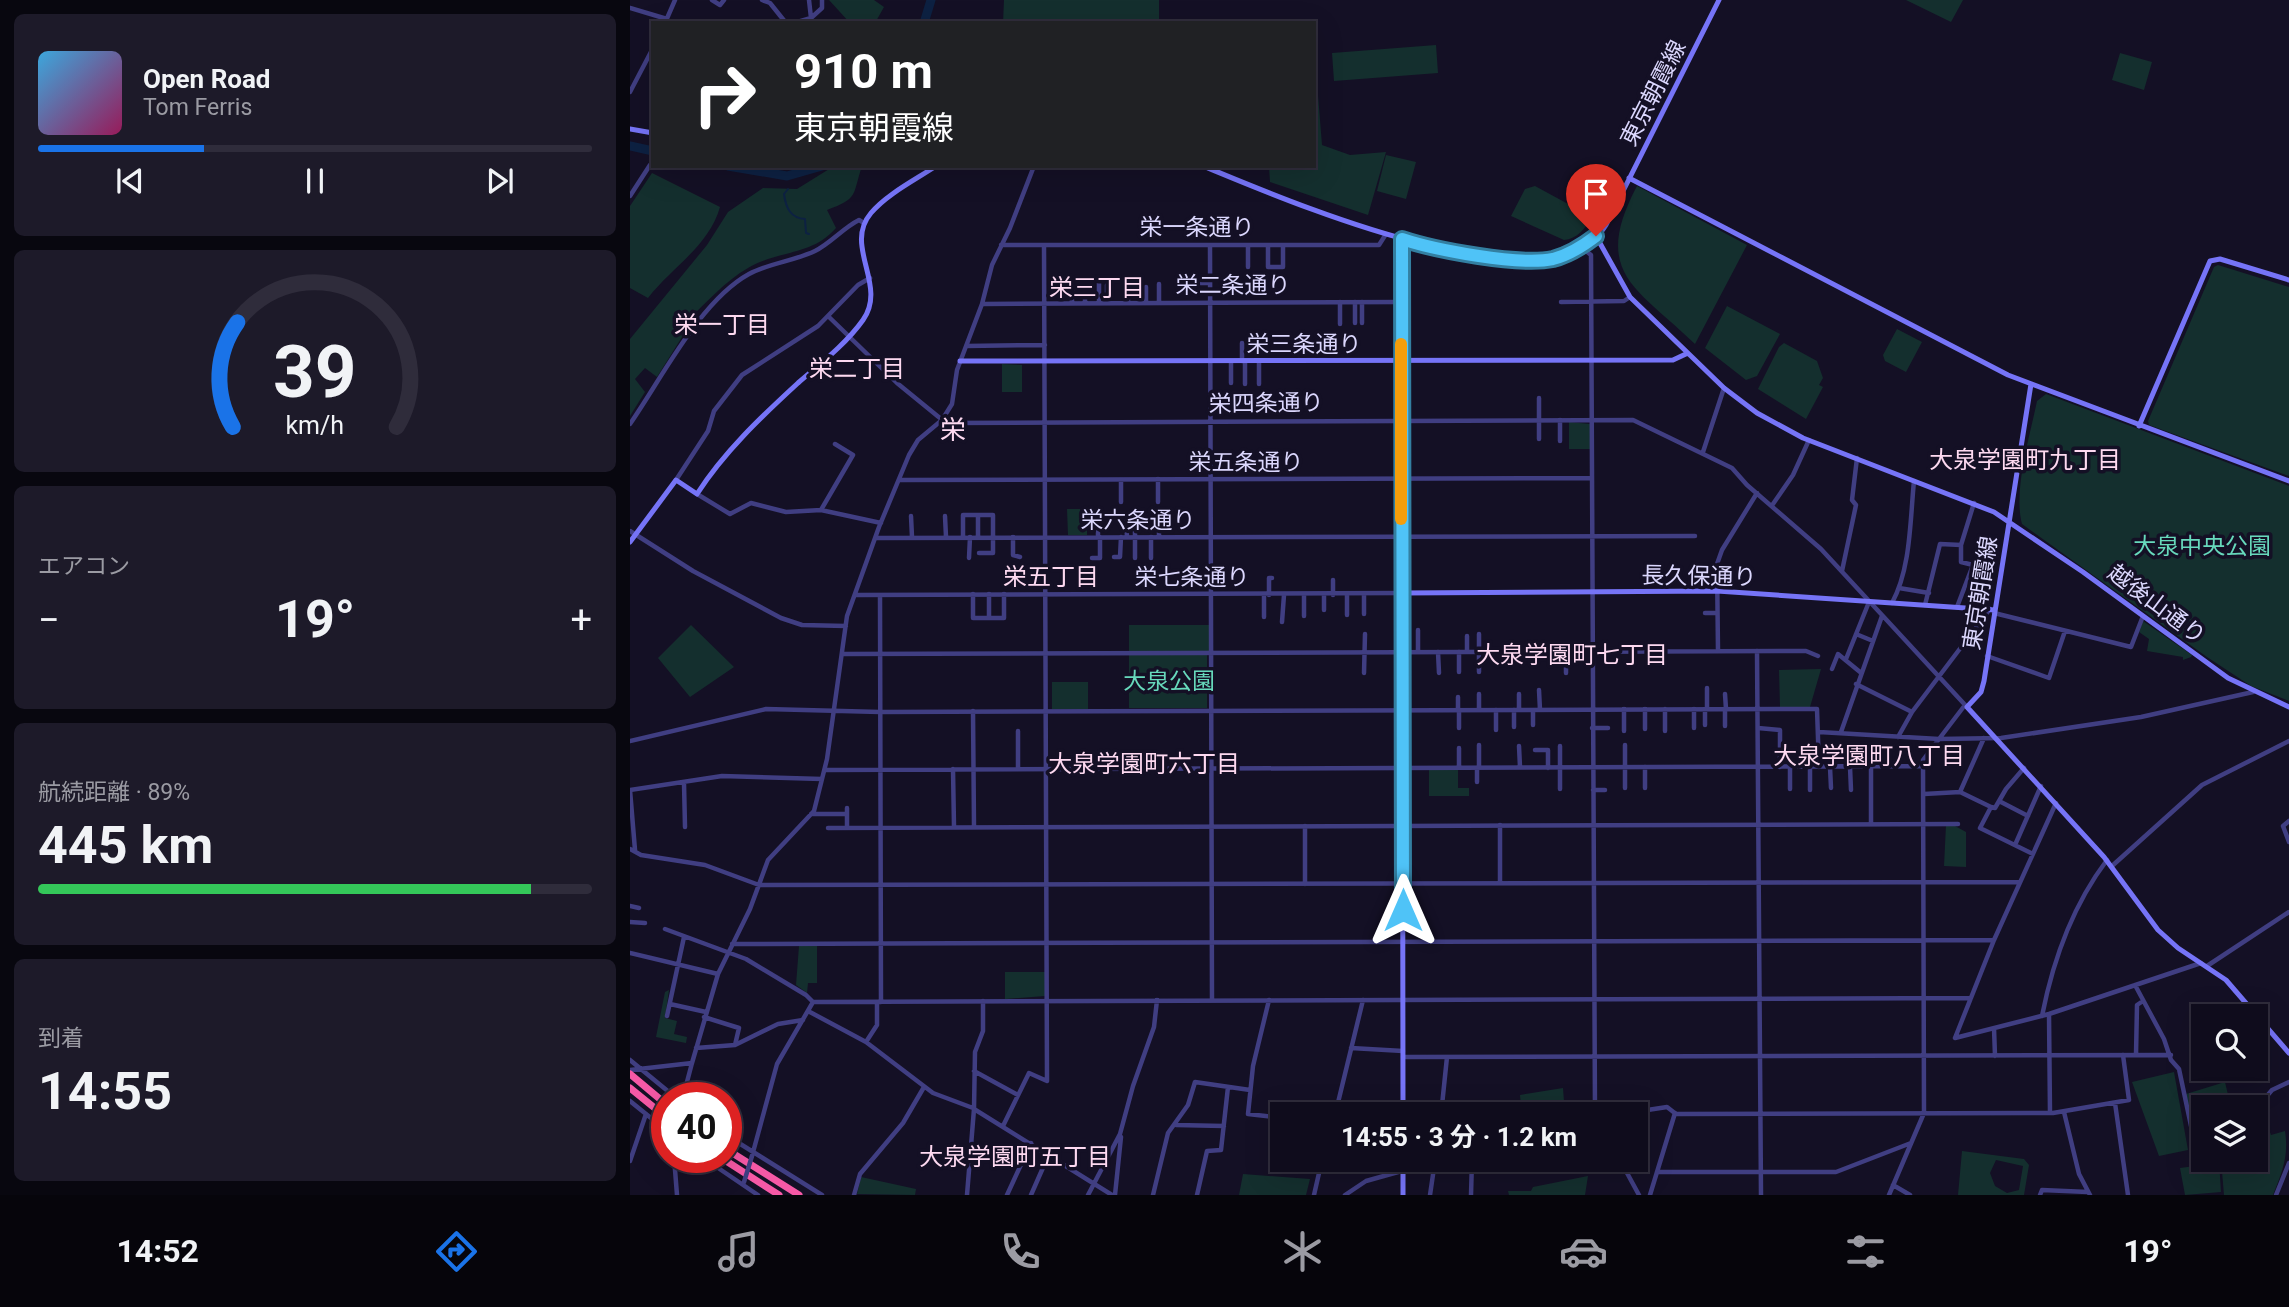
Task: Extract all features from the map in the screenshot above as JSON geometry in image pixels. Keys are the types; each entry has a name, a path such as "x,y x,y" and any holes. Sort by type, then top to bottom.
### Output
{"highway":[{"path":"635,1071 651,1088"},
{"path":"630,1088 651,1105"},
{"path":"742,1159 799,1195"},
{"path":"742,1171 779,1195"}],"street":[{"path":"630,8 666,21 676,0"},
{"path":"712,0 720,5 724,0"},
{"path":"762,0 771,3 784,21"},
{"path":"809,0 811,18"},
{"path":"801,21 811,18 822,8 822,0"},
{"name":"東京朝霞線","path":"1208,168 1287,200 1402,239 1457,252 1538,260 1564,255 1581,247 1606,225 1719,0"},
{"path":"630,92 633,79 651,51"},
{"path":"630,129 651,133"},
{"path":"630,196 650,165"},
{"path":"697,494 718,464 759,419 850,334 868,311 872,294 861,248 864,223 879,205 933,168"},
{"path":"686,1082 718,974 768,860 811,814 825,770 846,626 855,595 880,523 915,444 942,420 953,400 960,361 1001,245 1033,168"},
{"path":"1629,178 1877,309 2031,384 2289,481"},
{"path":"630,424 688,337 723,293 750,274 812,252 848,226 859,220 864,223"},
{"name":"栄一条通り","path":"1001,245 1379,245 1387,234"},
{"name":"東京朝霞線","path":"1596,236 1630,297 1724,388 1776,425 1974,503 2009,520 1982,688 1966,706"},
{"path":"1402,239 1403,1102"},
{"path":"1003,1126 1029,1073 1048,1081 1044,245"},
{"path":"1210,245 1212,1000"},
{"path":"1248,245 1248,267"},
{"path":"1268,245 1269,267 1283,267 1283,245"},
{"path":"1581,247 1591,255 1595,1102"},
{"path":"2139,426 2210,261 2220,259 2289,281"},
{"path":"630,542 633,533 676,480 708,431 714,411 742,375 829,317 858,285 870,278"},
{"path":"1099,283 1099,303"},
{"path":"1196,283 1210,283"},
{"path":"1159,284 1159,303"},
{"path":"1072,285 1072,303"},
{"path":"1085,285 1085,303"},
{"path":"1107,285 1107,303"},
{"path":"1146,287 1146,303"},
{"path":"1128,288 1128,303"},
{"path":"1561,302 1625,301 1630,297"},
{"path":"1340,302 1340,324"},
{"path":"1355,302 1356,323"},
{"path":"1362,302 1362,323"},
{"name":"栄二条通り","path":"982,304 1400,302"},
{"path":"829,317 850,334 897,383 942,420"},
{"path":"1242,343 1245,384"},
{"path":"966,346 1045,345"},
{"name":"栄三条通り","path":"960,361 1591,361 1673,360 1688,354"},
{"path":"1259,361 1259,384"},
{"path":"1231,362 1231,383"},
{"path":"2009,520 2031,384"},
{"path":"1703,452 1724,388"},
{"path":"1539,398 1539,439"},
{"name":"栄四条通り","path":"942,420 946,423 1633,420 1732,468 1842,571 1966,706"},
{"path":"1560,420 1560,441"},
{"path":"1773,504 1793,475 1809,440"},
{"path":"821,510 853,455 835,444"},
{"path":"1842,571 1856,505 1852,500 1857,458"},
{"name":"栄五条通り","path":"900,480 1591,478"},
{"path":"676,480 730,514 748,503 786,512 821,510 880,523"},
{"path":"1121,480 1121,502"},
{"path":"1158,480 1158,502"},
{"path":"1892,603 1899,588 1914,480"},
{"path":"1717,652 1717,564 1722,550 1757,493"},
{"path":"1957,607 1972,565 1961,562 1961,545 1974,503"},
{"path":"1159,509 1159,537"},
{"path":"963,537 963,515 993,515 993,553 979,553"},
{"path":"978,515 978,537"},
{"path":"1135,515 1135,558"},
{"path":"911,516 912,537"},
{"path":"945,516 946,537"},
{"path":"1114,557 1121,557 1126,519"},
{"name":"越後山通り","path":"2009,520 2253,692 2289,707"},
{"path":"1092,558 1100,558 1098,522"},
{"path":"633,533 693,571 781,618 802,625 846,626"},
{"name":"栄六条通り","path":"876,538 1695,536"},
{"path":"969,558 970,537"},
{"path":"1013,537 1013,555 1020,557"},
{"path":"1151,537 1151,558"},
{"path":"1925,605 1940,544 1961,545"},
{"path":"1264,617 1269,578 1272,578"},
{"path":"1333,580 1333,595"},
{"path":"1899,588 1929,593"},
{"name":"長久保通り","path":"1402,593 1717,591 1993,611"},
{"name":"栄七条通り","path":"855,595 1402,593"},
{"path":"973,594 974,618 1004,618 1004,594"},
{"path":"989,594 989,618"},
{"path":"1347,594 1347,615"},
{"path":"1364,594 1364,614"},
{"path":"866,1042 877,1025 881,943 880,595"},
{"path":"1282,622 1284,595"},
{"path":"1304,595 1304,616"},
{"path":"1324,595 1324,610"},
{"path":"1846,659 1869,602"},
{"path":"1898,737 1912,712 1939,675 1993,611 2132,647 2143,616"},
{"path":"1704,613 1717,613"},
{"path":"1841,732 1882,616"},
{"path":"1418,630 1419,652"},
{"path":"1987,656 2049,678 2065,631"},
{"path":"1364,673 1365,634"},
{"path":"1479,634 1479,672"},
{"path":"1856,634 1873,641"},
{"path":"1467,636 1468,652"},
{"path":"1757,651 1758,1194"},
{"path":"842,654 1806,651 1818,656"},
{"path":"1438,652 1439,673"},
{"path":"1459,652 1459,672"},
{"path":"1566,652 1566,673"},
{"path":"1832,669 1837,654 1860,672"},
{"path":"1856,684 1912,712"},
{"path":"1705,725 1707,688"},
{"path":"1539,691 1540,710"},
{"path":"1819,732 1939,739 1996,738 2141,717 2253,692"},
{"path":"1479,694 1479,710"},
{"path":"1514,727 1519,694"},
{"path":"1725,694 1725,726"},
{"path":"1458,697 1459,728"},
{"path":"1889,1195 1924,1113 1923,760 1966,706 2107,860 2158,930 2178,948 2205,964 2238,993 2289,1053"},
{"path":"630,741 766,709 834,712 1817,709 1819,767"},
{"path":"1624,709 1624,731"},
{"path":"1645,709 1645,729"},
{"path":"1665,709 1665,732"},
{"path":"1694,709 1694,728"},
{"path":"1496,710 1496,730"},
{"path":"1533,710 1533,725"},
{"path":"972,711 974,827"},
{"path":"1592,728 1608,728"},
{"path":"1758,728 1780,730 1780,767"},
{"path":"1018,731 1018,769"},
{"path":"1960,792 1984,738"},
{"path":"2112,866 2202,785 2289,741"},
{"path":"1477,782 1479,745"},
{"path":"1625,745 1625,788"},
{"path":"1519,746 1520,768"},
{"path":"1560,746 1560,789"},
{"path":"1459,748 1459,768"},
{"path":"1535,750 1548,750 1548,768"},
{"path":"1871,766 1871,824"},
{"path":"825,770 1923,766"},
{"path":"1645,767 1645,788"},
{"path":"1790,767 1790,789"},
{"path":"1810,767 1810,790"},
{"path":"1830,767 1831,788"},
{"path":"1850,767 1851,790"},
{"path":"1924,794 1960,792 1995,808 2024,768"},
{"path":"953,769 954,827"},
{"path":"822,779 722,776 630,790 632,850 641,855 705,865 758,885 2020,882"},
{"path":"684,783 685,827"},
{"path":"2015,845 2041,786"},
{"path":"1592,790 1605,790"},
{"path":"1998,802 2028,816"},
{"path":"2056,803 1994,940 1955,1038 2049,1014 2205,964 2289,912"},
{"path":"1991,807 1980,828 2033,854"},
{"path":"811,814 847,811 847,828"},
{"path":"2289,821 2283,826 2289,842"},
{"path":"828,828 1958,824"},
{"path":"1500,825 1500,883"},
{"path":"1305,826 1305,884"},
{"path":"2042,1016 2053,970 2084,891 2107,860"},
{"path":"630,906 639,908"},
{"path":"630,922 645,923"},
{"path":"665,929 727,952 782,979 813,1002 1971,998"},
{"path":"667,1016 684,937"},
{"path":"732,944 1994,940"},
{"path":"630,953 718,974"},
{"path":"2135,985 2179,1069 2191,1126"},
{"path":"808,1011 866,1042 924,1087 973,1108 1114,1195 1120,1134 1133,1086 1154,1027 1157,1000"},
{"path":"1269,1000 1250,1090 1248,1114 1270,1117"},
{"path":"1338,1102 1363,1000"},
{"path":"2136,1055 2137,1004 2143,1000"},
{"path":"967,1195 976,1046 983,1031 984,1001"},
{"path":"739,1195 753,1155 776,1064 813,1002"},
{"path":"670,1004 705,1014 738,1028 735,1045"},
{"path":"2049,1014 2050,1113"},
{"path":"696,1048 735,1045 778,1024 803,1020"},
{"path":"1994,1028 1995,1056"},
{"path":"1351,1048 1447,1057 2171,1055"},
{"path":"1648,1110 1667,1107 1675,1113 1759,1114 2064,1112 2130,1098 2123,1055"},
{"path":"1442,1102 1447,1057"},
{"path":"630,1060 635,1071 652,1082"},
{"path":"635,1071 692,1063"},
{"path":"974,1070 1018,1095"},
{"path":"1153,1195 1168,1133 1189,1103 1195,1082 1250,1090"},
{"path":"2268,1095 2289,1082"},
{"path":"854,1195 860,1174 907,1117 924,1087"},
{"path":"1197,1195 1207,1151 1222,1150 1228,1087"},
{"path":"630,1101 651,1118"},
{"path":"2115,1102 2128,1195"},
{"path":"2064,1112 2079,1174 2090,1194"},
{"path":"1650,1195 1675,1113"},
{"path":"630,1161 646,1114"},
{"path":"1176,1125 1224,1126"},
{"path":"1088,1195 1120,1134"},
{"path":"1007,1195 1031,1143"},
{"path":"1659,1172 1836,1172 1909,1146"},
{"path":"742,1147 822,1195"},
{"path":"1031,1195 1049,1154"},
{"path":"2276,1195 2289,1163"},
{"path":"1314,1195 1319,1172"},
{"path":"1345,1195 1366,1181 1399,1172"},
{"path":"1403,1172 1403,1195"},
{"path":"1430,1195 1435,1172"},
{"path":"1471,1195 1472,1172"},
{"path":"1627,1172 1639,1195"},
{"path":"675,1173 677,1195"},
{"path":"726,1173 758,1195"},
{"path":"1893,1185 1910,1195"},
{"path":"2040,1195 2042,1190 2090,1194"}],"green space":[{"path":"829,0 874,0 884,7 876,21 848,21"},
{"path":"1004,0 1159,0 1159,21 1003,21"},
{"path":"1906,0 1963,0 1951,22"},
{"path":"1436,45 1438,73 1334,81 1332,53"},
{"path":"2120,53 2152,62 2144,90 2112,80"},
{"path":"1316,94 1322,145 1350,155 1386,152 1368,215 1270,182 1269,168 1316,168"},
{"path":"1386,155 1416,162 1406,199 1377,191"},
{"path":"831,168 861,168 850,199 827,210 836,228 827,237 806,248 748,268 731,279 686,322 687,329 657,377 645,368 635,379 645,392 630,416 630,339 707,245 728,212 763,188 797,189"},
{"path":"652,173 720,207 715,221 699,245 648,298 630,288 630,206"},
{"path":"1535,186 1592,217 1584,229 1573,238 1564,240 1511,216 1525,189"},
{"path":"1637,186 1747,245 1695,344 1639,292 1627,276 1620,259 1618,239 1624,215"},
{"path":"2218,265 2289,287 2289,476 2149,425 2148,421 2214,267"},
{"path":"1727,306 1780,334 1757,376 1746,380 1705,348"},
{"path":"1897,329 1922,342 1906,372 1885,361 1883,355"},
{"path":"1784,343 1817,361 1823,378 1819,385 1823,387 1806,419 1758,389 1779,347"},
{"path":"1002,364 1022,365 1022,392 1002,392"},
{"name":"大泉中央公園","path":"2046,394 2289,486 2289,701 2251,686 2207,657 2022,524 2021,479 2037,401"},
{"path":"1569,422 1590,424 1591,449 1569,449"},
{"path":"1067,509 1087,509 1087,535 1068,535"},
{"path":"2143,621 2192,655 2191,657 2183,660 2183,657 2147,651 2149,639 2139,632"},
{"path":"691,625 734,667 690,697 658,658"},
{"name":"大泉公園","path":"1129,625 1209,625 1209,651 1129,651"},
{"name":"大泉公園","path":"1207,654 1207,708 1129,708 1129,655"},
{"path":"1821,669 1810,707 1780,707 1779,670"},
{"path":"1052,682 1088,682 1088,709 1052,709"},
{"path":"1458,768 1458,788 1469,788 1469,796 1429,796 1429,769"},
{"path":"1946,825 1966,832 1966,867 1944,866"},
{"path":"799,946 817,946 817,983 808,983 807,993 796,985"},
{"path":"1005,972 1045,972 1045,996 1005,999"},
{"path":"669,990 665,1018 677,1021 674,1034 687,1037 686,1043 656,1037 665,992"},
{"path":"2174,1072 2188,1150 2159,1156 2132,1082"},
{"path":"2225,1082 2228,1095 2191,1095 2191,1117 2186,1094"},
{"path":"1563,1088 1564,1102 1521,1102 1520,1095"},
{"path":"2268,1126 2271,1135 2285,1131 2285,1156 2273,1195 2224,1195 2222,1172 2268,1172"},
{"path":"1962,1151 2024,1159 2029,1165 2024,1195 1958,1195","holes":["1996,1160 2023,1166 2019,1190 2007,1193 1995,1186 1990,1173"]},
{"path":"2191,1167 2191,1172 2220,1172 2221,1192 2185,1195 2180,1168"},
{"path":"1243,1174 1310,1179 1306,1195 1239,1195"},
{"path":"1588,1176 1585,1195 1509,1195 1508,1191 1531,1191 1533,1187"},
{"path":"861,1177 916,1189 915,1195 857,1194"}],"waterway":[{"path":"925,21 931,0"},
{"path":"630,146 651,151"},
{"path":"740,168 787,176 815,168"},
{"path":"788,189 784,194 786,204 793,215 805,219 806,233 809,234"}],"slow traffic":[{"path":"1401,344 1401,519"}],"district":[{"name":"栄三丁目","path":"1097,288"},
{"name":"栄一丁目","path":"722,325"},
{"name":"栄二丁目","path":"857,369"},
{"name":"栄","path":"953,430"},
{"name":"大泉学園町九丁目","path":"2025,460"},
{"name":"栄五丁目","path":"1051,577"},
{"name":"大泉学園町七丁目","path":"1572,655"},
{"name":"大泉学園町八丁目","path":"1869,756"},
{"name":"大泉学園町六丁目","path":"1144,764"},
{"name":"大泉学園町五丁目","path":"1015,1157"}],"route":[{"path":"1403,910 1402,239 1457,252 1538,260 1564,255 1596,236"}]}
